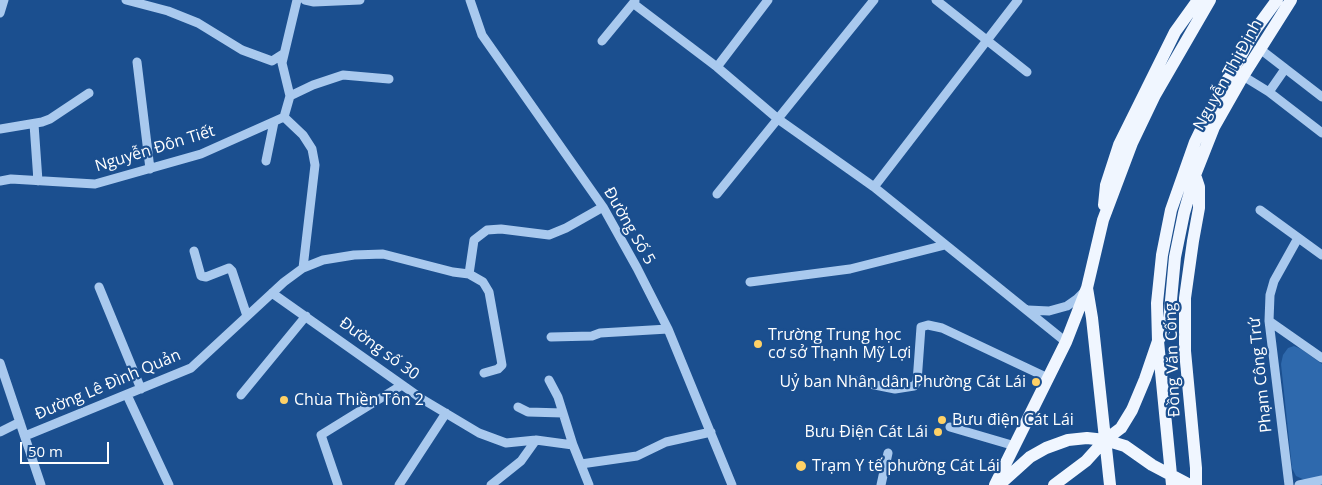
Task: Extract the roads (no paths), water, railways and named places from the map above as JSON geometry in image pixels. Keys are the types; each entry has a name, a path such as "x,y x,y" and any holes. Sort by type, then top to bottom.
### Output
{"main road":[{"path":"1103,220 1106,185 1119,145 1175,32 1198,0"},
{"path":"995,485 1066,342 1087,288 1103,220 1136,135 1155,95 1210,0"},
{"path":"1181,48 1220,0"},
{"path":"1252,36 1266,0"},
{"path":"1252,36 1277,0"},
{"name":"Nguyễn Thị Định","path":"1054,485 1086,461 1105,440 1121,428 1132,410 1158,340 1169,322 1175,257 1190,173 1202,128 1238,72 1260,49 1291,0"},
{"path":"1252,36 1282,14"},
{"path":"1252,36 1260,49"},
{"name":"Nguyễn Thị Định","path":"1238,72 1252,36"},
{"name":"Đồng Văn Cống","path":"1190,173 1200,187 1199,208 1186,298 1185,351 1196,485"},
{"path":"1087,288 1110,485"},
{"name":"Đồng Văn Cống","path":"1158,340 1171,483"},
{"path":"999,485 1030,457 1046,448 1068,440 1087,438 1105,440 1125,446 1152,465 1171,483 1190,485"}],"street":[{"path":"0,13 4,0"},
{"path":"126,0 168,11 198,23 242,50 272,61 283,54"},
{"path":"297,0 282,63 290,96 284,117 303,135 312,149 315,165 303,268"},
{"path":"305,0 314,2 360,0"},
{"name":"Đường Số 5","path":"470,0 482,36 603,207 638,268 668,329 732,485"},
{"path":"717,67 768,0"},
{"path":"717,194 874,0"},
{"path":"936,0 989,40 1027,72"},
{"path":"874,187 1018,0"},
{"path":"602,41 635,2 717,67 778,119 874,187 1066,342"},
{"path":"1260,49 1322,97"},
{"path":"137,62 150,169"},
{"path":"1269,92 1285,69"},
{"path":"1238,72 1269,92 1322,133"},
{"path":"290,96 313,85 343,75 389,79"},
{"path":"0,129 34,124 50,119 89,92"},
{"name":"Nguyễn Đôn Tiết","path":"0,181 11,179 95,184 201,154 284,117"},
{"path":"266,161 274,122"},
{"path":"34,124 38,181"},
{"path":"484,373 498,369 502,365 488,292 483,282 469,274 474,240 487,230 502,229 550,235 603,207"},
{"path":"1260,210 1322,255"},
{"name":"Phạm Công Trứ","path":"1289,485 1268,321 1270,295 1274,281 1298,238"},
{"path":"750,282 850,268 945,245"},
{"path":"194,251 201,276 206,277 229,268 232,271 247,316"},
{"name":"Đường Lê Đình Quản","path":"25,436 191,368 272,293 303,268 323,260 354,255 383,254 453,272 469,274"},
{"path":"99,287 141,389"},
{"path":"1028,310 1049,311 1067,306 1087,288"},
{"name":"Đường số 30","path":"272,293 402,385 479,433 506,443 536,440 573,445"},
{"path":"241,395 306,316"},
{"path":"1268,321 1322,358"},
{"path":"855,381 895,389 914,386 917,382 921,328 928,324 942,328 1048,378"},
{"path":"551,337 592,336 600,332 668,329"},
{"path":"0,363 41,485"},
{"path":"549,380 558,397 573,445 589,485"},
{"path":"338,485 321,436 402,385"},
{"path":"127,395 169,485"},
{"path":"518,407 528,412 563,413"},
{"path":"400,485 446,413"},
{"name":"Đường Lê Đình Quản","path":"0,432 20,422"},
{"path":"950,427 1015,446"},
{"path":"581,464 637,456 666,442 711,432"},
{"path":"491,485 521,461 536,440"},
{"path":"881,485 888,452"},
{"path":"1300,485 1322,480"}],"place":[{"name":"Trường Trung học cơ sở Thạnh Mỹ Lợi","path":"758,344"},
{"name":"Uỷ ban Nhân dân Phường Cát Lái","path":"1036,382"},
{"name":"Chùa Thiền Tôn 2","path":"284,400"},
{"name":"Bưu điện Cát Lái","path":"942,420"},
{"name":"Bưu Điện Cát Lái","path":"938,432"},
{"name":"Trạm Y tế phường Cát Lái","path":"801,466"}]}
